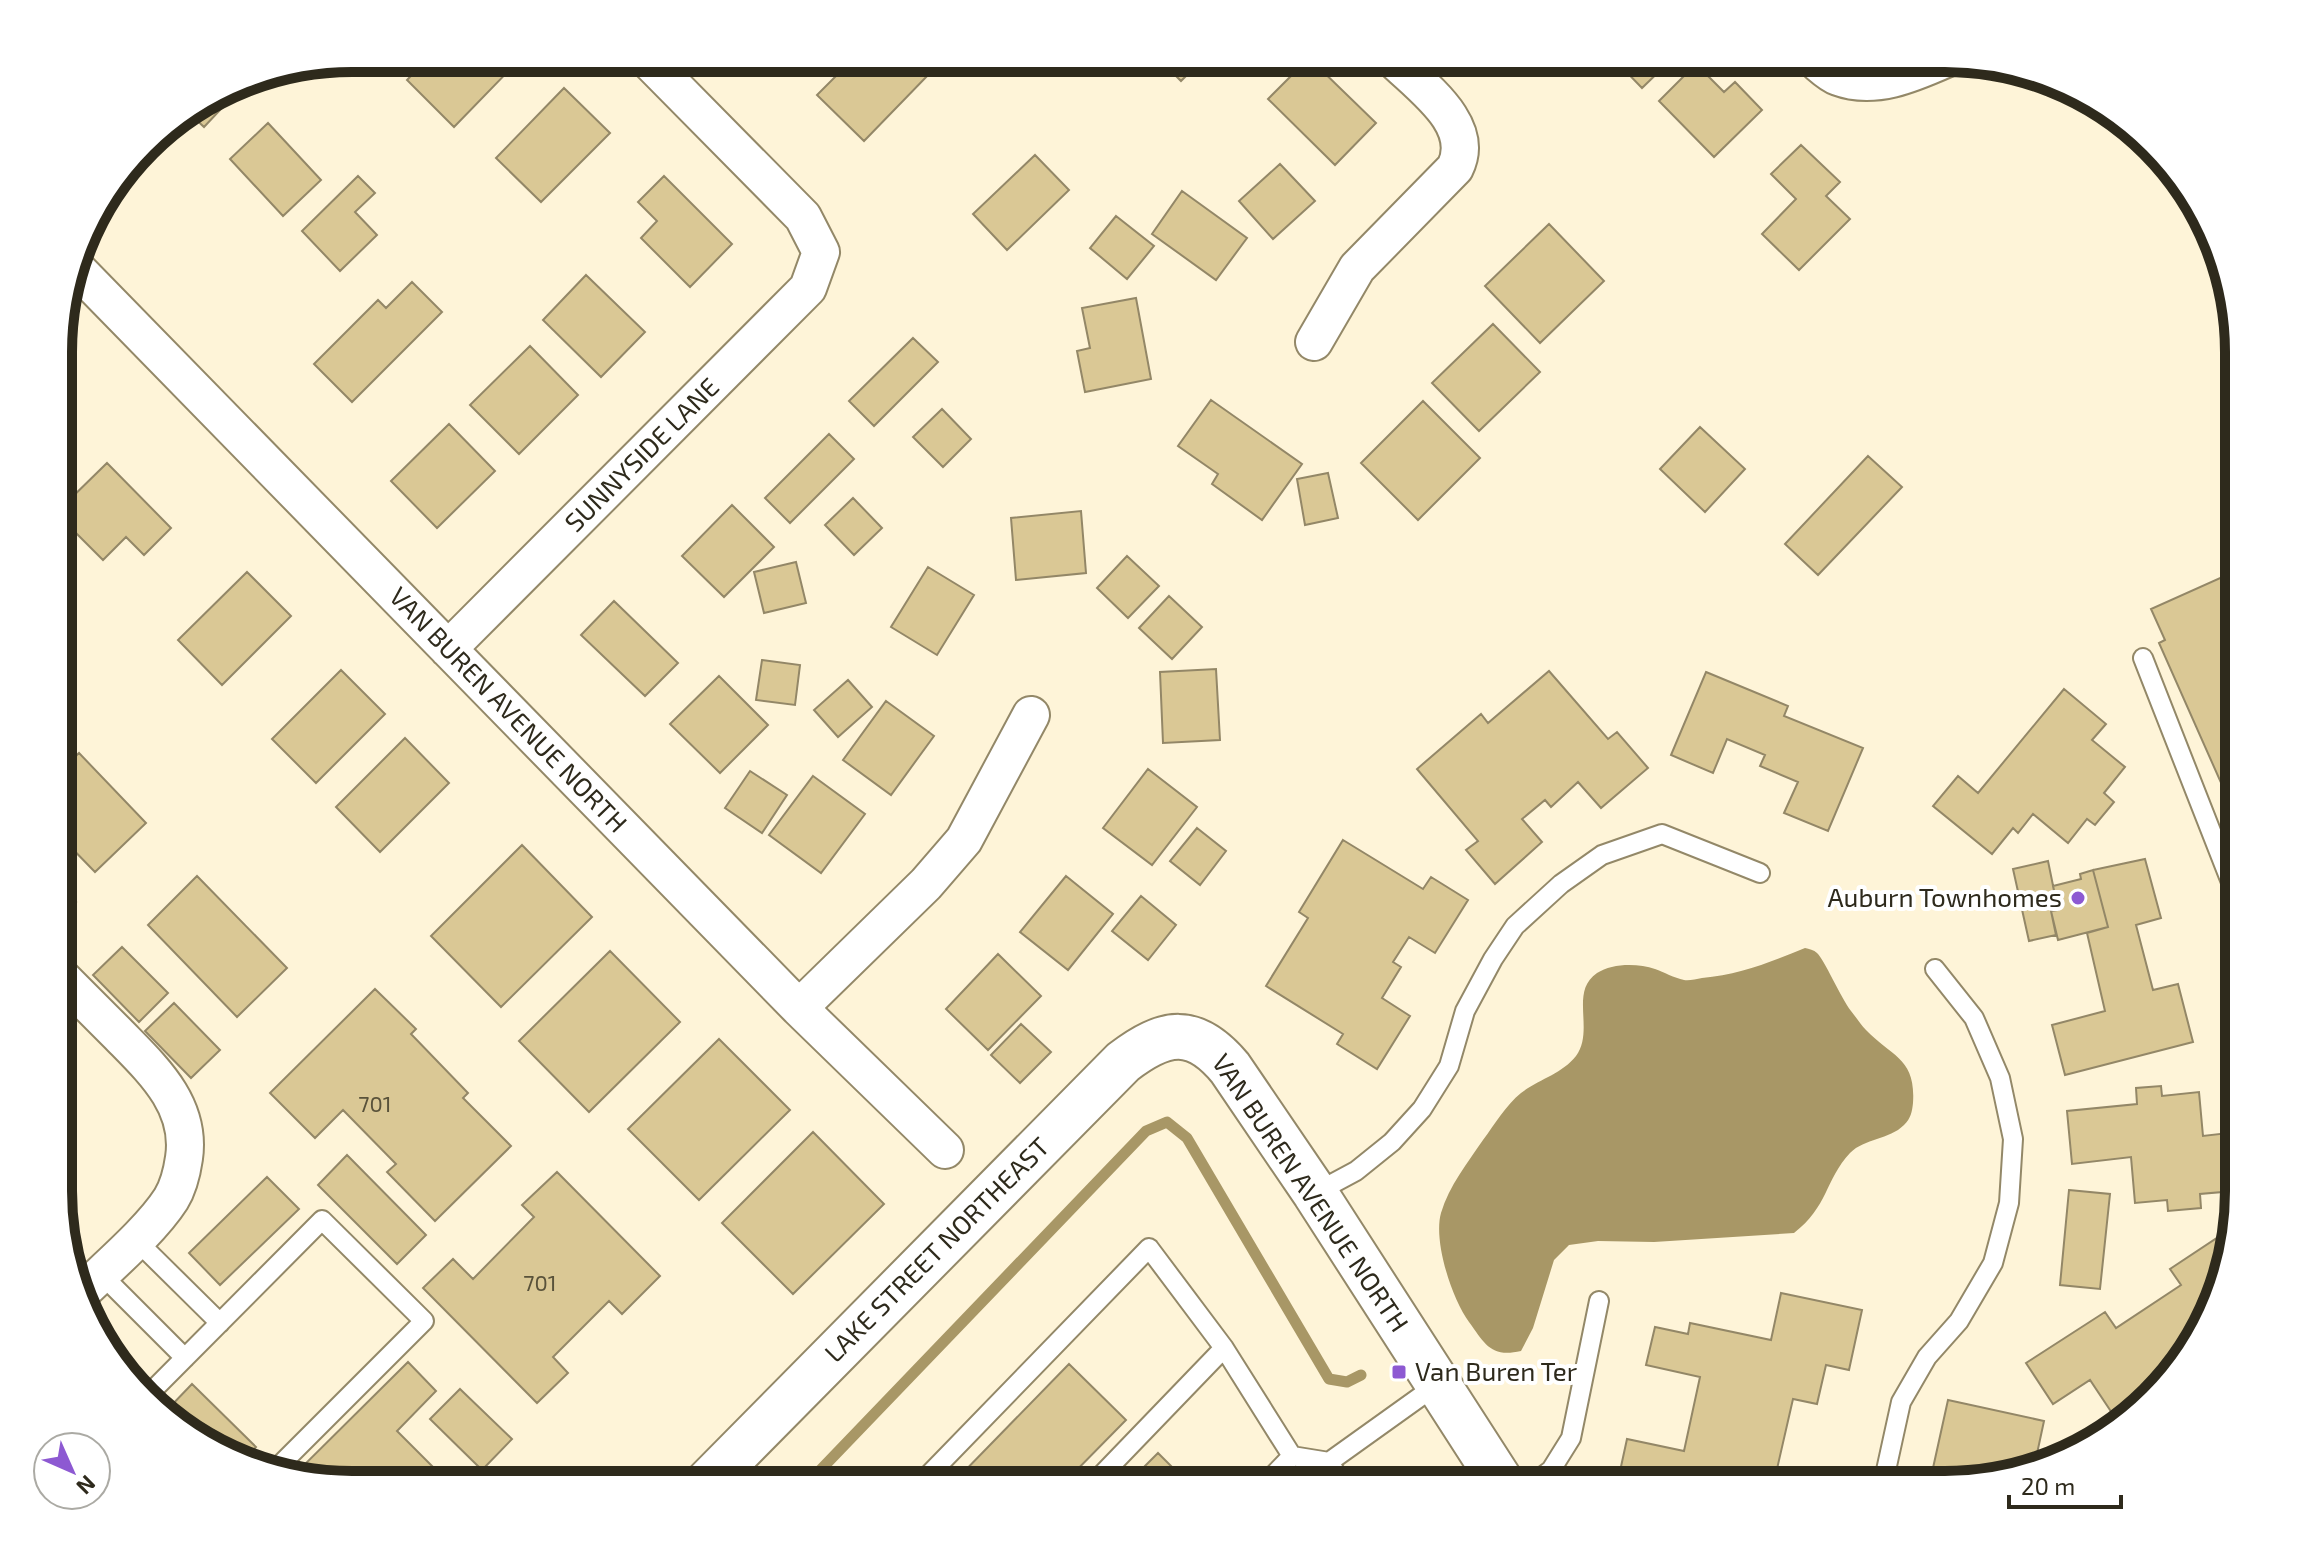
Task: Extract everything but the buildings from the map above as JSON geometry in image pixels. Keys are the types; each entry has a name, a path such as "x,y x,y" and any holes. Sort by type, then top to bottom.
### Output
{"street":[{"name":"SUNNYSIDE LANE","path":"448,649 808,288 821,252 803,217 660,72"},
{"path":"1314,342 1357,268 1455,168 1461,156 1462,141 1451,117 1406,72"},
{"path":"1830,72 1836,77 1865,82 1903,78 1916,72"},
{"name":"VAN BUREN AVENUE NORTH","path":"83,275 799,1008 945,1150"},
{"path":"799,1008 926,884 964,840 1031,715"},
{"path":"72,988 169,1090 184,1123 186,1145 182,1174 174,1195 162,1212 91,1283"},
{"name":"VAN BUREN AVENUE NORTH","path":"1183,1038 1202,1041 1216,1051 1230,1068 1315,1193 1494,1470"},
{"name":"LAKE STREET NORTHEAST","path":"719,1471 1123,1062 1144,1045 1162,1039 1183,1038"}],"lane":[{"path":"2143,658 2224,864"},
{"path":"1315,1193 1368,1162 1392,1142 1422,1109 1449,1066 1465,1011 1493,959 1515,926 1561,884 1602,855 1662,834 1760,873"},
{"path":"1886,1470 1901,1402 1927,1357 1959,1321 1993,1263 2009,1203 2013,1139 2000,1078 1974,1018 1935,969"},
{"path":"154,1389 322,1220 424,1321 283,1462"},
{"path":"135,1239 220,1323"},
{"path":"933,1471 1149,1248 1224,1348 1292,1456 1329,1462 1438,1384"},
{"path":"91,1283 185,1358"},
{"path":"1551,1470 1571,1438 1599,1301"},
{"path":"1106,1471 1224,1348"},
{"path":"1278,1470 1292,1456"},
{"path":"1329,1462 1334,1470"}],"shaded area":[{"path":"1805,948 1820,957 1864,1028 1906,1067 1911,1076 1913,1103 1906,1122 1891,1134 1863,1144 1850,1153 1835,1173 1814,1213 1794,1233 1654,1242 1598,1241 1569,1245 1554,1260 1533,1328 1521,1351 1502,1353 1490,1347 1463,1312 1451,1285 1442,1254 1441,1213 1459,1175 1510,1103 1576,1056 1583,1035 1583,1001 1589,981 1603,970 1625,965 1648,967 1690,980 1755,967"}],"waterway":[{"path":"820,1471 1146,1131 1167,1122 1187,1138 1329,1379 1347,1382 1361,1375"}],"place":[{"name":"Auburn Townhomes","path":"2078,898"},
{"name":"Van Buren Ter","path":"1399,1372"}]}
